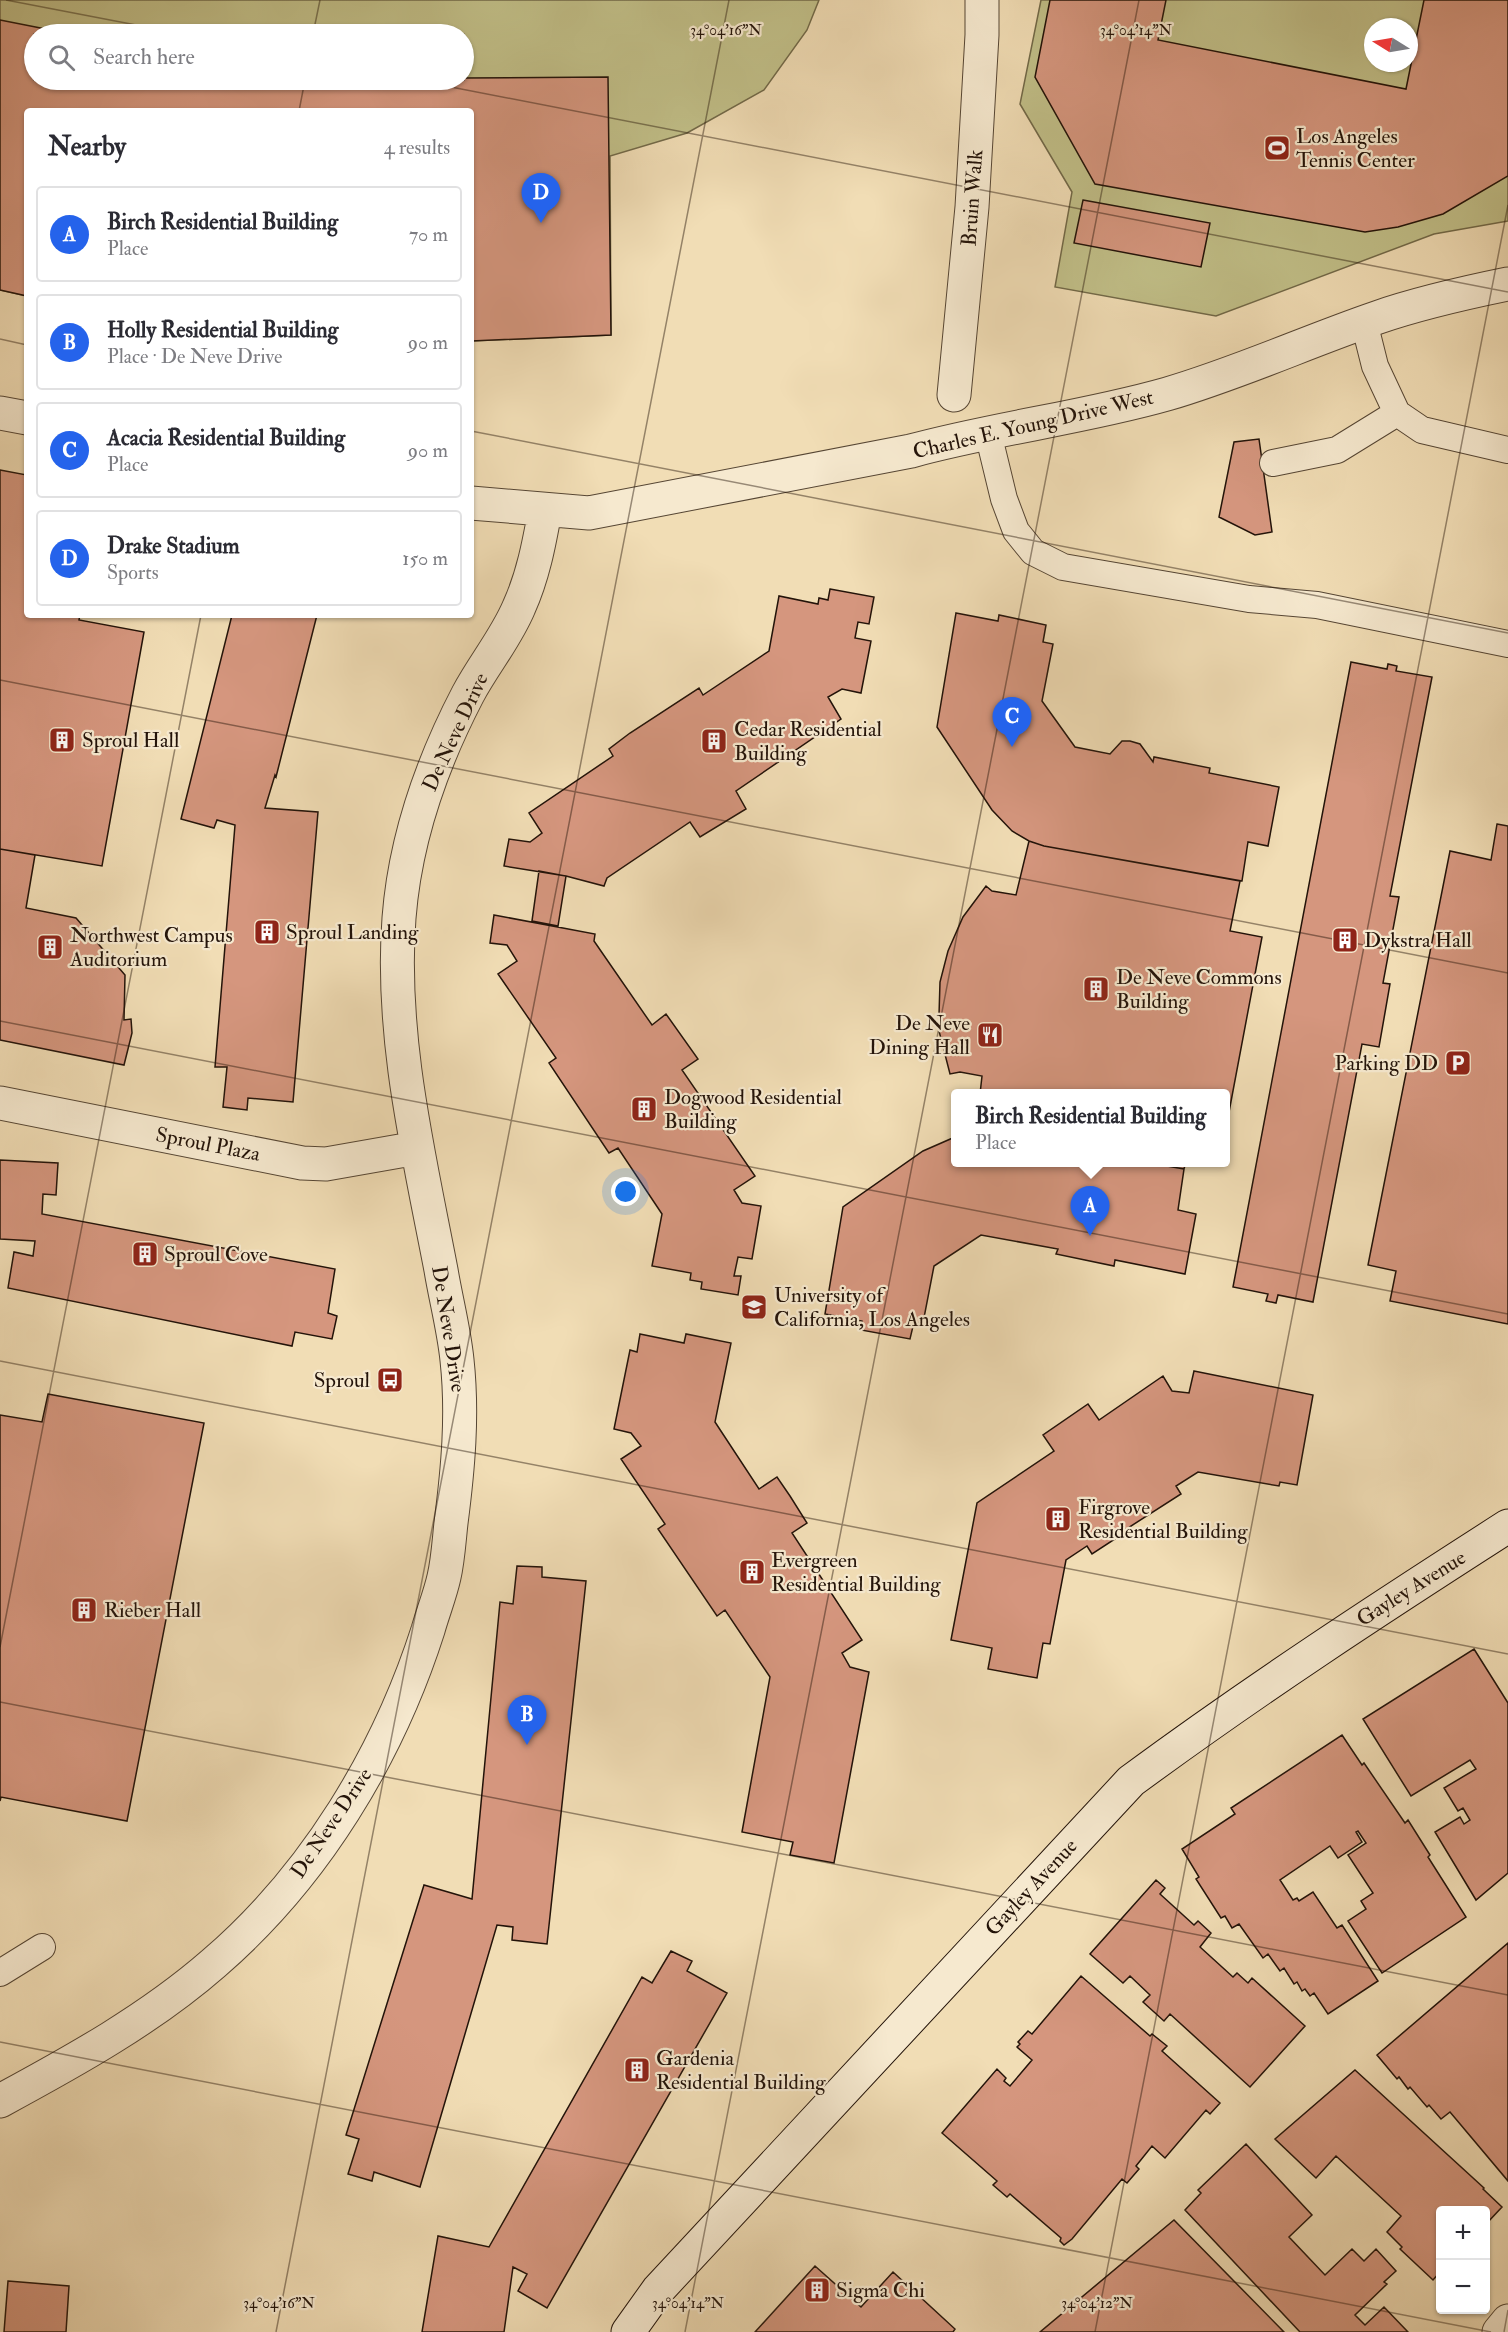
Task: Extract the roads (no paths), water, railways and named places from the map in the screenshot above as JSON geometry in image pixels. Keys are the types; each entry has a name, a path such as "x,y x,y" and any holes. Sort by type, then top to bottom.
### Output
{"street":[{"name":"Bruin Walk","path":"954,395 972,207 982,0"},
{"name":"Charles E. Young Drive West","path":"474,503 589,513 911,451 1166,394 1246,368 1364,322 1457,294 1508,284"},
{"path":"0,413 24,417"},
{"name":"De Neve Drive","path":"0,2101 62,2067 165,2002 215,1962 261,1917 309,1862 359,1787 416,1668 444,1578 458,1475 461,1400 457,1354 417,1148 403,1049 396,978 399,916 414,830 433,769 469,693 518,611 533,573 545,511"},
{"name":"Sproul Plaza","path":"0,1103 302,1163 326,1164 417,1148"},
{"name":"Gayley Avenue","path":"628,2332 658,2290 1131,1781 1221,1714 1508,1526"},
{"path":"1499,2332 1508,2321"}],"lane":[{"path":"1364,322 1375,366 1397,413 1422,430 1508,450"},
{"path":"1273,463 1337,450 1397,413"},
{"path":"988,433 1004,499 1016,531 1033,552 1063,567 1249,599 1317,605 1508,644"},
{"path":"0,1973 42,1947"}],"place":[{"name":"Los Angeles Tennis Center","path":"1277,148"},
{"name":"Drake Stadium","path":"541,223"},
{"name":"Sproul Hall","path":"62,740"},
{"name":"Cedar Residential Building","path":"714,741"},
{"name":"Acacia Residential Building","path":"1012,747"},
{"name":"Sproul Landing","path":"267,932"},
{"name":"Dykstra Hall","path":"1345,940"},
{"name":"Northwest Campus Auditorium","path":"50,947"},
{"name":"De Neve Commons Building","path":"1096,989"},
{"name":"De Neve Dining Hall","path":"990,1035"},
{"name":"Parking DD","path":"1458,1063"},
{"name":"Dogwood Residential Building","path":"644,1109"},
{"name":"Birch Residential Building","path":"1090,1236"},
{"name":"Sproul Cove","path":"145,1254"},
{"name":"University of California, Los Angeles","path":"754,1307"},
{"name":"Sproul","path":"390,1380"},
{"name":"Firgrove Residential Building","path":"1058,1519"},
{"name":"Evergreen Residential Building","path":"752,1572"},
{"name":"Rieber Hall","path":"84,1610"},
{"name":"Holly Residential Building","path":"527,1745"},
{"name":"Gardenia Residential Building","path":"637,2070"},
{"name":"Sigma Chi","path":"817,2290"}]}
